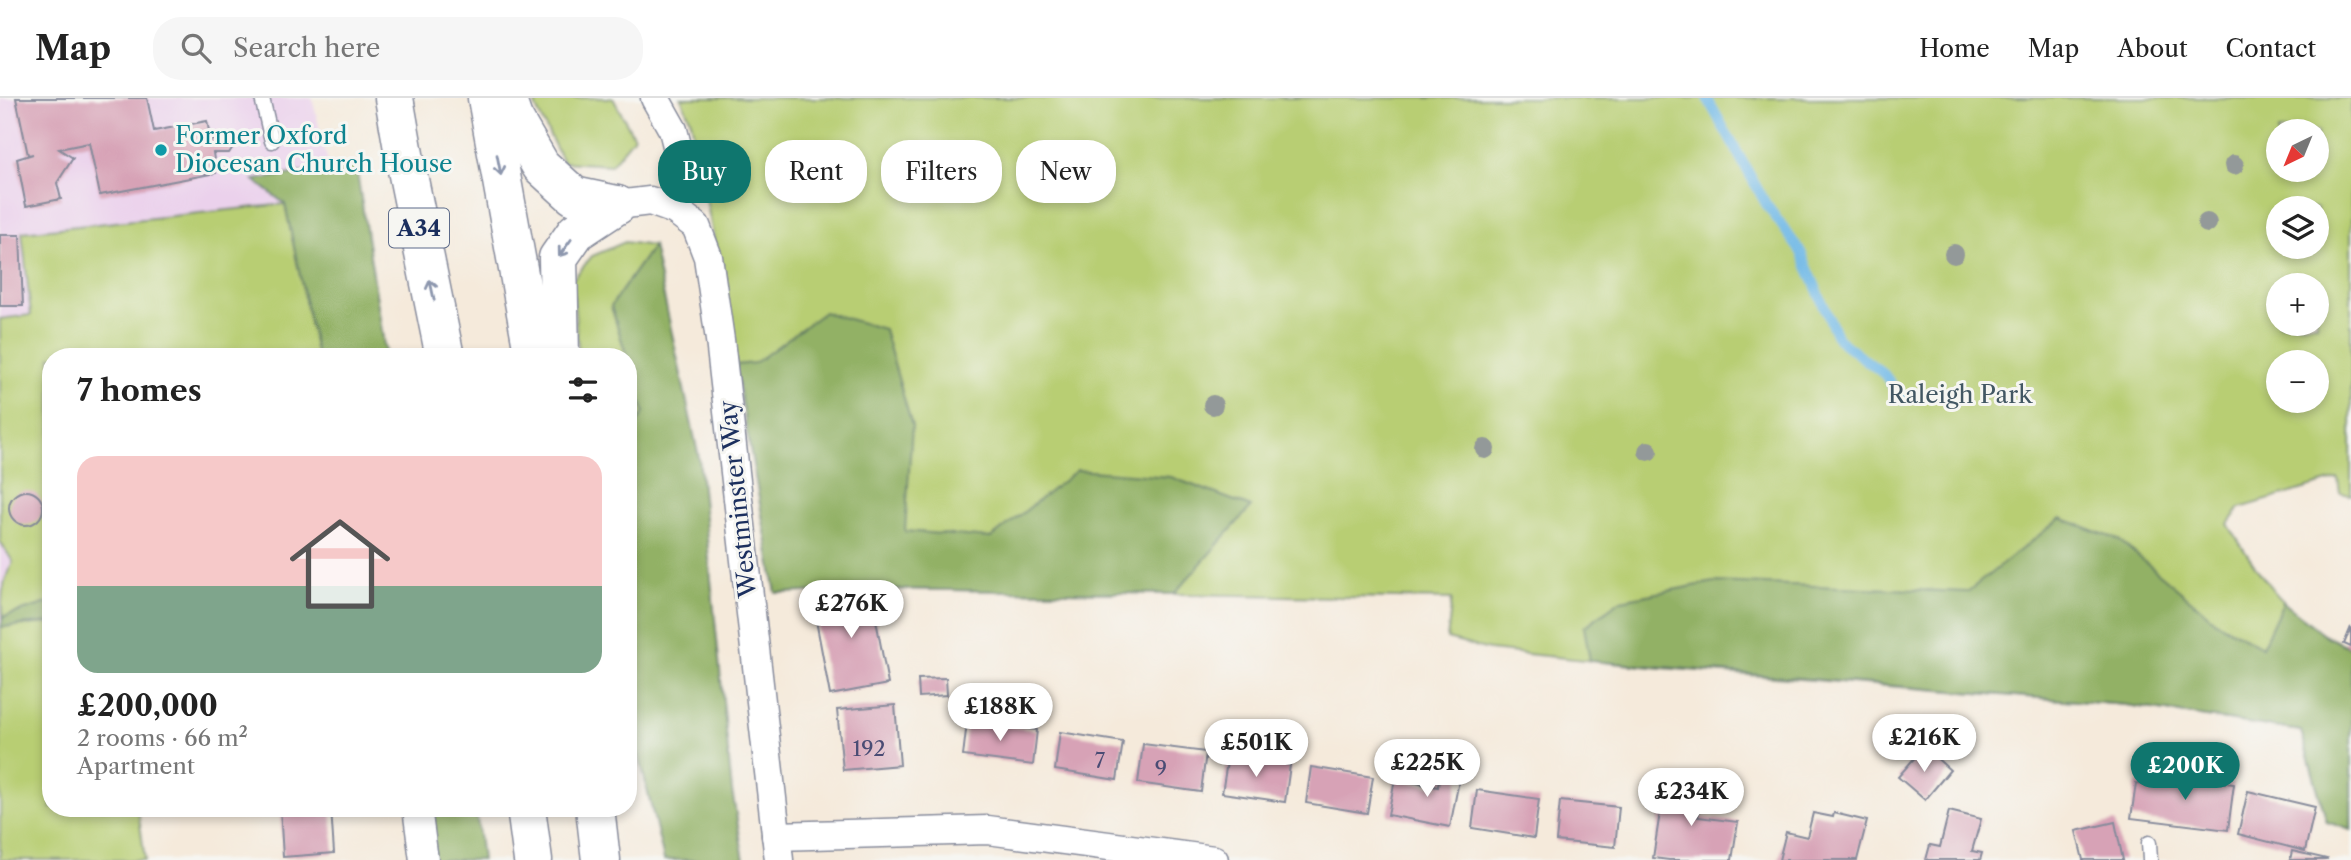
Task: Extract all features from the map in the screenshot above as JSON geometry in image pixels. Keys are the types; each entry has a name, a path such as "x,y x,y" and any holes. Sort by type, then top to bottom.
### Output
{"highway":[{"path":"382,98 405,160"},
{"name":"A34","path":"394,98 443,348"},
{"path":"487,98 532,348"},
{"path":"506,98 513,118 541,166 574,196 617,205"},
{"path":"561,348 558,258 576,232 617,205"},
{"path":"527,817 533,860"},
{"path":"596,817 601,860"}],"street":[{"path":"617,205 650,201 675,210 684,173 673,130 655,98"},
{"name":"Westminster Way","path":"675,210 696,226 708,257 720,340 777,848"},
{"path":"418,817 424,860"},
{"path":"777,848 988,830 1214,860"}],"lane":[{"path":"262,98 272,141"},
{"path":"2148,843 2150,860"}],"shaded area":[{"path":"0,98 312,98 329,167 356,166 385,348 42,348 42,624 0,627"}],"green space":[{"path":"534,98 613,98 634,137 611,165 563,162 536,108"},
{"name":"Raleigh Park","path":"681,98 2351,98 2351,495 2340,493 2338,479 2240,508 2228,524 2265,581 2279,597 2311,625 2351,648 2351,830 2327,822 2301,731 2126,705 1661,668 1489,650 1447,639 1452,599 893,589 776,593 707,203 751,203 751,140 695,140 691,121"},
{"path":"356,166 385,348 315,348 285,204 254,180"},
{"path":"285,204 315,348 42,348 42,605 3,617 3,588 13,562 0,541 0,319 31,315 22,232"},
{"path":"625,242 653,246 611,306 624,348 578,348 572,280 592,256"},
{"path":"653,246 699,458 732,791 744,860 664,860 637,747 637,424 644,412 637,390 637,348 624,348 611,306"},
{"path":"824,312 884,329 912,426 905,531 991,538 1077,470 1171,477 1251,507 1174,594 893,589 776,593 735,365 755,363"},
{"path":"637,390 644,412 637,424"},
{"path":"2061,518 2119,540 2218,623 2262,647 2283,602 2327,637 2351,648 2351,830 2327,822 2301,731 2126,705 1590,661 1584,627 1621,600 1714,582 1967,592"},
{"path":"42,605 42,623 1,627 3,617"},
{"path":"42,624 42,817 139,817 145,860 0,860 1,627"},
{"path":"424,817 477,817 482,860 430,860"}],"building":[{"name":"Former Oxford Diocesan Church House","path":"16,98 147,98 154,131 207,121 211,141 224,134 232,139 233,147 229,153 213,153 216,173 100,195 89,143 59,149 73,158 57,183 61,199 26,206 17,159 33,154 28,155"},
{"path":"0,235 20,235 23,306 0,306"},
{"path":"26,491 38,496 42,511 38,520 26,525 14,520 9,508 14,496"},
{"path":"878,587 884,618 876,620 888,684 830,695 812,599"},
{"path":"2351,627 2351,647 2344,644"},
{"path":"946,678 947,695 919,697 918,679"},
{"path":"895,705 900,765 843,770 837,710"},
{"path":"967,722 1037,730 1033,765 963,756"},
{"path":"1060,732 1123,742 1117,780 1055,770"},
{"path":"1143,744 1206,752 1201,792 1138,783"},
{"path":"1924,747 1950,770 1925,800 1898,777"},
{"path":"1228,756 1290,765 1285,802 1222,793"},
{"path":"1441,766 1461,770 1450,827 1388,815 1395,779 1438,787"},
{"path":"1311,767 1373,777 1367,813 1306,803"},
{"path":"2164,775 2234,784 2228,830 2131,818 2136,783 2163,786"},
{"path":"1665,780 1703,786 1698,817 1738,822 1732,860 1653,858"},
{"path":"1477,790 1539,799 1534,838 1472,828"},
{"path":"2248,791 2315,807 2305,851 2238,834"},
{"path":"1560,801 1619,807 1615,847 1556,841"},
{"path":"1949,811 1981,819 1972,851 1982,853 1980,860 1926,860 1930,845 1940,847"},
{"path":"1813,813 1833,817 1834,813 1867,821 1857,860 1779,860 1786,832 1807,837"},
{"path":"281,817 332,817 334,853 283,857"},
{"path":"2115,822 2123,860 2083,860 2076,831"},
{"path":"2292,851 2327,859 2290,860"}],"waterway":[{"path":"1707,98 1766,204 1801,252 1838,339 1884,374 1903,400"}],"place":[{"name":"Former Oxford Diocesan Church House","path":"161,150"}]}
